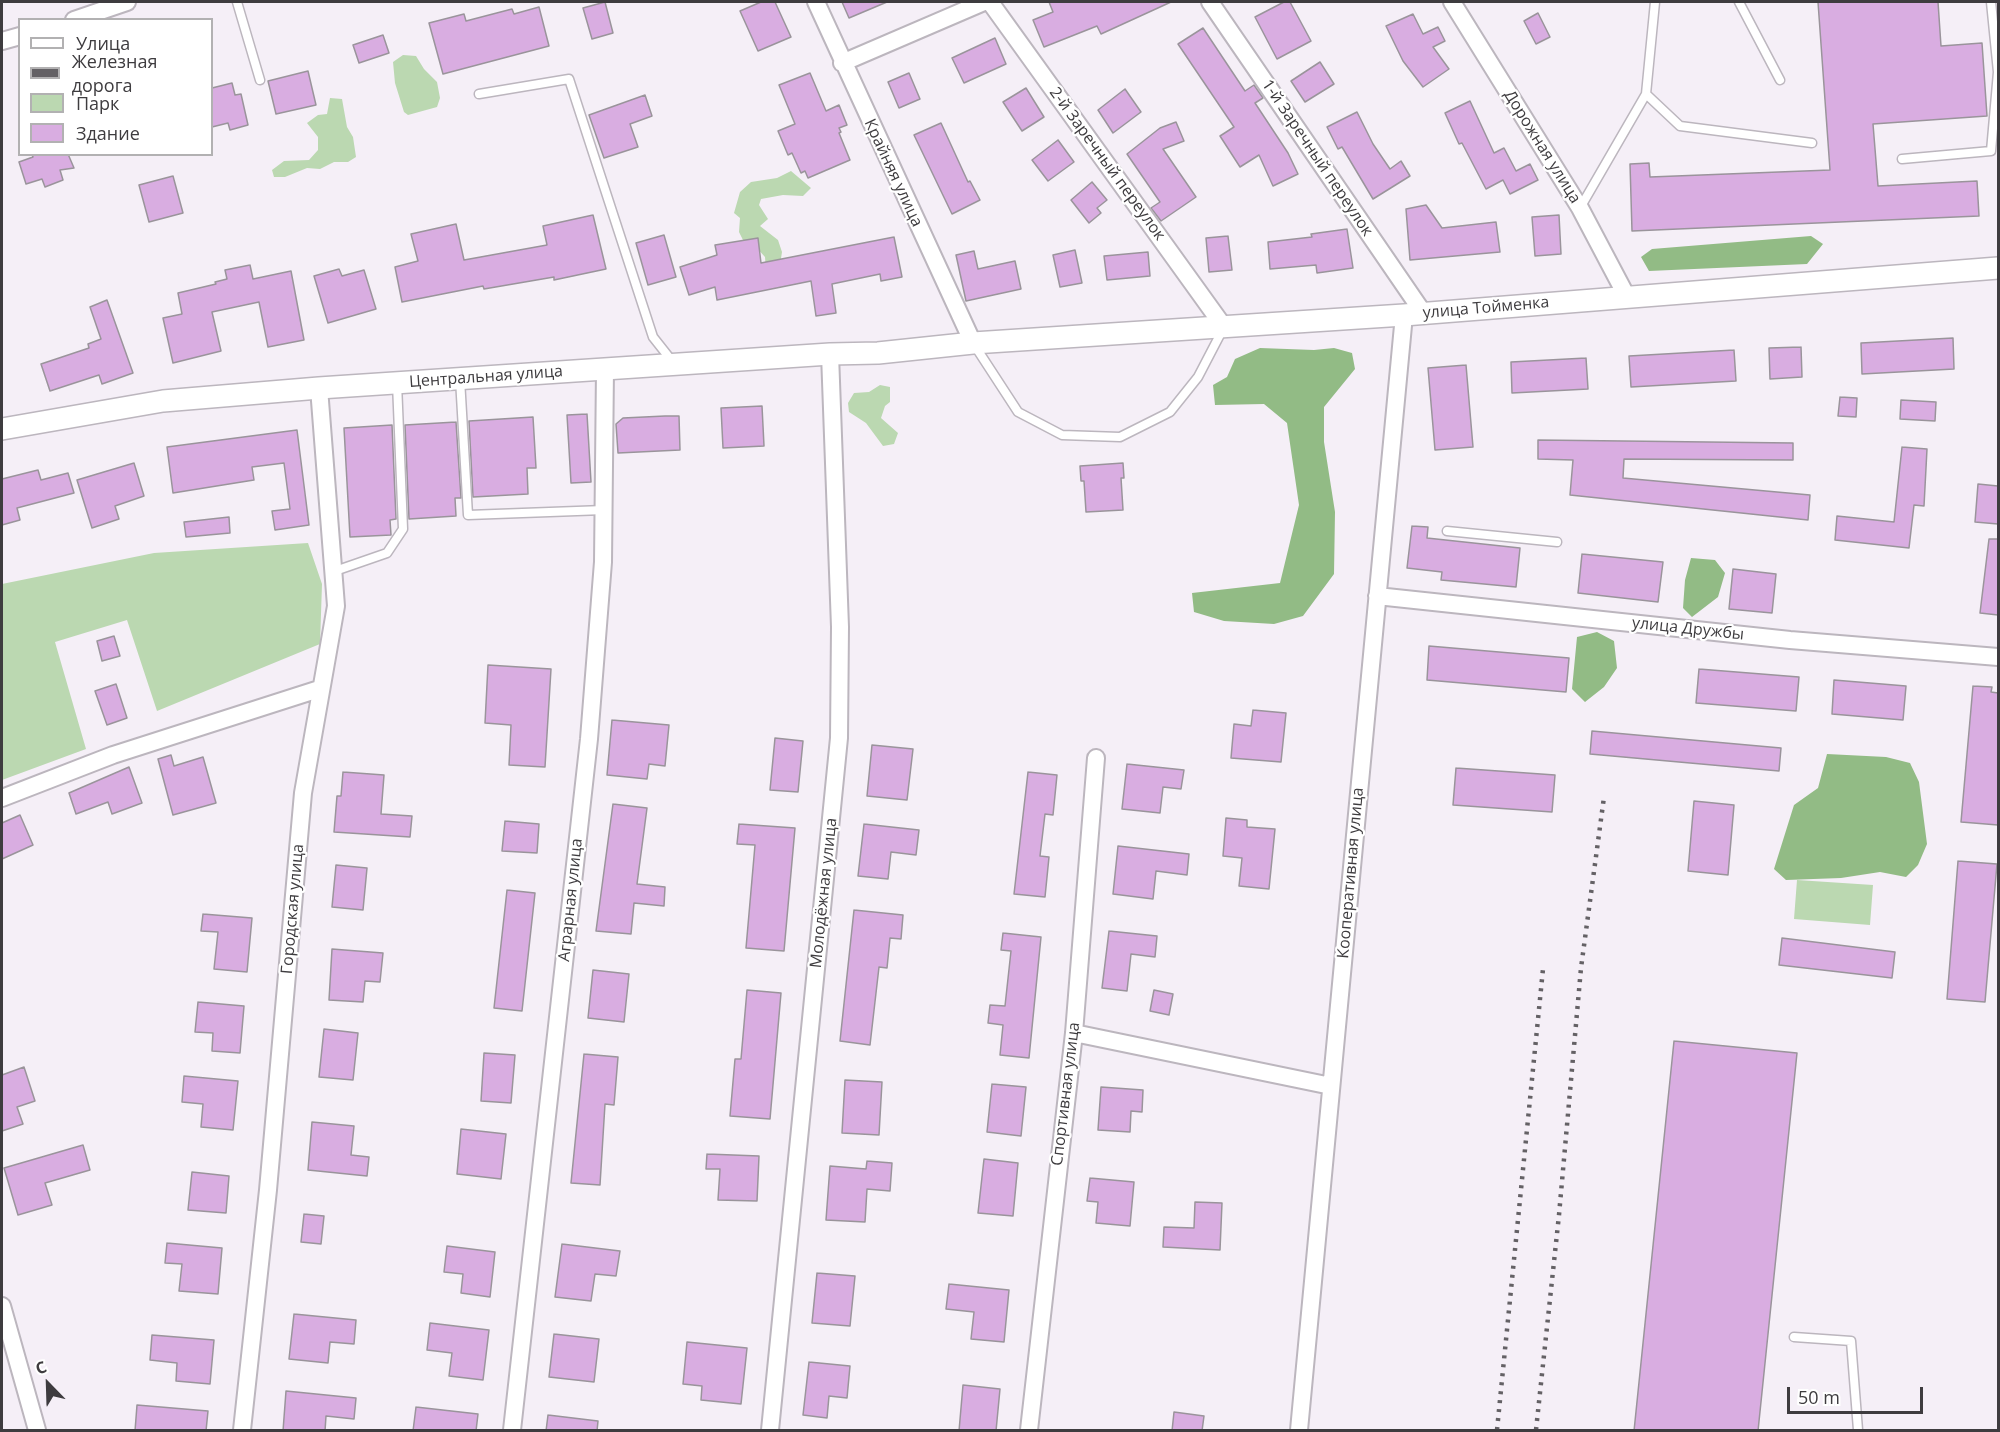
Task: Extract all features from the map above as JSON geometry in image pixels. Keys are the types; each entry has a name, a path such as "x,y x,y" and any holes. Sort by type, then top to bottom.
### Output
{"street":[{"path":"80,18 127,2"},
{"name":"Крайняя улица","path":"816,2 842,63 973,343"},
{"path":"842,63 984,2"},
{"name":"2-й Заречный переулок","path":"990,2 1224,327"},
{"name":"1-й Заречный переулок","path":"1210,2 1414,314"},
{"name":"Дорожная улица","path":"1452,2 1580,208 1627,297"},
{"path":"2,41 18,37"},
{"name":"улица Тойменка","path":"973,343 1414,314 1998,268"},
{"name":"Кооперативная улица","path":"1299,1431 1377,596 1414,314"},
{"name":"Центральная улица","path":"2,429 163,401 674,364 878,353 973,343"},
{"name":"Молодёжная улица","path":"770,1431 839,738 840,627 830,354"},
{"name":"Аграрная улица","path":"512,1431 589,739 603,562 604,369"},
{"name":"Городская улица","path":"242,1431 268,1190 303,793 319,689 336,606 319,388"},
{"name":"улица Дружбы","path":"1377,596 1790,640 1998,657"},
{"path":"2,798 113,755 319,689"},
{"name":"Спортивная улица","path":"1029,1431 1074,1033 1096,758"},
{"path":"1074,1033 1331,1086"},
{"path":"2,1306 37,1431"}],"lane":[{"path":"237,2 260,80"},
{"path":"1580,208 1646,94 1655,2"},
{"path":"1738,2 1780,80"},
{"path":"1902,159 1991,151 1998,72 1991,2"},
{"path":"479,94 569,79 653,337 674,364"},
{"path":"1646,94 1680,126 1812,143"},
{"path":"973,343 1018,412 1062,435 1120,437 1170,412 1198,377 1224,327"},
{"path":"460,379 468,515 604,510"},
{"path":"335,571 387,552 403,529 397,383"},
{"path":"1447,531 1557,542"},
{"path":"1794,1337 1851,1341 1858,1431"}],"green space":[{"path":"403,55 416,56 424,69 437,82 440,98 437,107 408,115 404,112 395,83 393,62"},
{"path":"330,98 342,99 356,157 348,162 334,162 320,169 307,168 285,177 274,177 272,170 284,161 309,160 318,150 318,137 307,123 318,115 327,114"},
{"path":"791,171 811,188 803,196 783,195 761,199 759,205 768,219 760,226 778,240 782,252 779,271 766,270 765,257 756,247 745,244 739,232 740,218 734,213 740,192 751,182 777,178"},
{"path":"1811,236 1823,244 1807,264 1649,271 1641,257 1652,249"},
{"path":"1260,348 1314,350 1334,348 1352,353 1355,369 1324,407 1324,442 1335,512 1334,574 1303,616 1274,624 1224,621 1194,612 1192,593 1280,583 1299,505 1287,423 1264,404 1215,405 1213,385 1227,377 1235,359"},
{"path":"880,385 890,387 890,402 885,406 881,418 898,433 894,444 883,446 866,423 849,412 848,403 854,393 869,392"},
{"path":"308,543 322,584 320,644 157,711 127,620 55,642 86,749 2,780 2,584 154,553"},
{"path":"1691,558 1715,560 1725,573 1718,597 1692,617 1683,608 1685,580"},
{"path":"1597,632 1614,641 1617,668 1604,687 1585,702 1572,689 1577,637"},
{"path":"1827,754 1886,757 1910,763 1919,782 1927,844 1918,865 1906,877 1880,872 1841,878 1786,880 1774,869 1794,805 1818,788"},
{"path":"1797,880 1873,885 1870,925 1794,919"}],"building":[{"path":"605,2 613,33 592,39 583,8"},
{"path":"761,2 775,2 791,37 758,51 740,11"},
{"path":"842,2 887,2 849,18"},
{"path":"1049,2 1171,2 1101,34 1097,26 1044,47 1033,20 1053,12"},
{"path":"1284,2 1290,2 1311,41 1277,59 1255,17"},
{"path":"1818,2 1938,2 1941,46 1982,43 1987,116 1873,124 1878,186 1977,181 1979,216 1632,231 1630,164 1649,163 1650,177 1830,170"},
{"path":"539,7 549,46 443,74 429,23 464,14 466,21 512,9 514,14"},
{"path":"1538,13 1550,37 1536,44 1524,21"},
{"path":"1413,14 1423,34 1438,27 1445,41 1433,47 1449,69 1423,87 1403,61 1386,26"},
{"path":"1203,28 1245,91 1254,85 1263,98 1255,103 1288,153 1298,174 1273,186 1259,155 1240,167 1220,136 1234,127 1178,44"},
{"path":"383,35 389,53 359,63 353,45"},
{"path":"995,38 1006,64 964,83 952,58"},
{"path":"1320,62 1334,84 1305,102 1291,81"},
{"path":"308,71 316,105 276,114 268,81"},
{"path":"810,73 826,111 839,105 847,125 839,128 841,132 839,133 850,160 808,178 805,171 801,173 792,153 788,155 778,131 795,124 779,85"},
{"path":"909,73 920,99 899,108 888,82"},
{"path":"232,83 235,95 241,94 248,125 230,130 228,123 213,127 213,88"},
{"path":"1026,88 1044,117 1022,131 1003,102"},
{"path":"1125,89 1141,112 1113,133 1098,110"},
{"path":"645,95 652,116 630,124 638,147 604,158 589,115"},
{"path":"1470,101 1494,153 1504,148 1516,171 1530,164 1538,180 1510,194 1503,180 1486,189 1462,143 1459,144 1445,113"},
{"path":"1357,112 1373,144 1390,169 1401,161 1410,176 1373,199 1342,147 1338,149 1327,127"},
{"path":"1176,122 1184,141 1163,149 1196,197 1161,221 1151,208 1160,202 1127,154 1160,128"},
{"path":"941,123 968,182 970,181 980,200 952,214 914,135"},
{"path":"1058,140 1074,162 1048,181 1032,160"},
{"path":"69,156 74,168 60,170 63,180 45,187 42,179 26,184 19,162 33,157"},
{"path":"173,176 183,213 149,222 139,185"},
{"path":"1092,182 1107,200 1097,208 1101,213 1089,223 1071,200"},
{"path":"1426,205 1442,228 1496,222 1500,252 1410,260 1406,209"},
{"path":"593,215 606,269 554,280 554,277 484,289 483,286 402,302 395,267 418,261 411,234 456,224 464,260 547,245 543,226"},
{"path":"1559,215 1561,254 1535,256 1532,217"},
{"path":"1347,229 1353,268 1317,273 1316,265 1270,269 1268,242 1312,237 1311,234"},
{"path":"664,235 676,277 648,285 636,243"},
{"path":"1228,236 1232,270 1209,272 1206,238"},
{"path":"894,237 902,277 881,281 880,274 832,284 836,313 816,316 811,281 717,300 715,287 689,295 680,267 717,255 715,245 758,238 761,263"},
{"path":"1075,250 1082,283 1060,287 1053,255"},
{"path":"974,251 978,269 1015,261 1021,289 966,301 956,255"},
{"path":"1148,252 1150,276 1107,280 1104,256"},
{"path":"250,265 253,279 291,271 304,340 268,347 259,302 212,312 221,351 173,363 163,318 182,314 178,293 216,284 215,282 227,279 225,270"},
{"path":"339,269 342,276 364,270 376,309 328,323 314,276"},
{"path":"107,300 133,373 102,384 99,375 50,391 41,364 89,348 88,344 101,339 90,307"},
{"path":"1953,338 1954,369 1862,374 1861,343"},
{"path":"1801,347 1802,377 1770,379 1769,348"},
{"path":"1734,350 1736,381 1631,387 1629,356"},
{"path":"1586,358 1588,389 1512,393 1511,362"},
{"path":"1466,365 1473,447 1435,450 1428,368"},
{"path":"1840,397 1857,398 1856,417 1838,416"},
{"path":"1901,400 1936,402 1935,421 1900,419"},
{"path":"762,406 764,446 723,448 721,408"},
{"path":"587,414 591,482 571,483 567,415"},
{"path":"679,416 680,450 618,453 616,424 623,418"},
{"path":"533,417 536,468 527,468 528,494 473,497 469,421"},
{"path":"456,422 461,498 455,498 456,516 409,519 405,425"},
{"path":"392,425 396,519 390,520 391,535 350,537 344,428"},
{"path":"297,430 309,525 275,530 272,511 290,509 284,463 252,467 254,480 173,493 167,447"},
{"path":"1538,440 1793,443 1793,460 1624,459 1623,478 1810,495 1808,520 1570,495 1573,460 1538,459"},
{"path":"1902,447 1927,449 1924,506 1914,505 1909,548 1835,540 1837,516 1894,522"},
{"path":"134,463 144,496 115,506 119,519 92,528 77,480"},
{"path":"1123,463 1124,478 1121,478 1123,510 1086,512 1084,481 1081,481 1080,466"},
{"path":"38,470 41,480 68,473 74,493 17,508 20,520 2,525 2,479"},
{"path":"1978,484 1998,486 1998,524 1975,522"},
{"path":"229,517 230,533 186,537 184,522"},
{"path":"1412,526 1428,527 1427,538 1520,548 1516,587 1441,580 1442,572 1407,568"},
{"path":"1989,539 1998,539 1998,615 1980,613"},
{"path":"1582,554 1663,562 1658,602 1578,593"},
{"path":"1733,569 1776,574 1772,613 1729,609"},
{"path":"114,636 120,656 102,661 97,641"},
{"path":"1429,646 1569,658 1566,692 1427,680"},
{"path":"488,665 551,669 545,767 509,765 511,725 485,723"},
{"path":"1699,669 1799,677 1796,711 1696,703"},
{"path":"1834,680 1906,686 1903,720 1832,714"},
{"path":"116,684 127,718 107,725 95,691"},
{"path":"1973,686 1992,687 1991,692 1998,693 1998,825 1961,822"},
{"path":"1253,710 1286,713 1281,762 1231,758 1234,724 1251,726"},
{"path":"612,720 669,725 665,766 649,764 647,779 607,775"},
{"path":"1592,731 1781,748 1779,771 1590,754"},
{"path":"775,738 803,741 798,792 770,790"},
{"path":"872,745 913,749 907,800 867,796"},
{"path":"171,755 174,766 203,757 216,803 173,815 158,759"},
{"path":"1127,764 1184,770 1181,789 1163,787 1160,813 1122,809"},
{"path":"129,767 142,803 112,814 108,802 76,814 69,793"},
{"path":"1456,768 1555,775 1552,812 1453,805"},
{"path":"343,772 384,775 381,814 412,816 410,837 334,832 337,796 341,796"},
{"path":"1028,772 1057,775 1053,815 1045,814 1040,856 1049,857 1045,897 1014,894"},
{"path":"1694,801 1734,805 1728,875 1688,871"},
{"path":"613,804 647,808 637,884 665,887 664,906 634,903 631,934 596,931"},
{"path":"20,815 33,845 2,859 2,823"},
{"path":"1226,818 1247,820 1247,827 1275,829 1269,889 1239,886 1242,858 1223,856"},
{"path":"505,821 539,824 537,853 502,851"},
{"path":"739,824 795,828 784,951 746,948 755,845 737,844"},
{"path":"864,824 919,830 916,855 891,852 888,879 858,876"},
{"path":"1118,846 1189,854 1187,875 1156,871 1153,899 1113,894"},
{"path":"1958,861 1997,864 1985,1002 1947,999"},
{"path":"336,865 367,868 363,910 332,907"},
{"path":"507,890 535,893 522,1011 494,1008"},
{"path":"854,910 903,915 901,939 890,938 887,968 879,967 870,1045 840,1041"},
{"path":"203,914 252,918 247,972 214,969 218,932 201,931"},
{"path":"1109,931 1157,936 1155,957 1131,954 1127,991 1102,988"},
{"path":"1003,933 1041,937 1029,1058 1000,1055 1003,1025 988,1023 990,1005 1005,1006 1011,951 1001,950"},
{"path":"1782,938 1895,952 1892,978 1779,965"},
{"path":"332,949 383,953 380,982 365,981 363,1002 329,1000"},
{"path":"593,970 629,974 624,1022 588,1018"},
{"path":"747,990 781,993 770,1119 730,1116 735,1059 741,1059"},
{"path":"1154,990 1173,994 1169,1015 1150,1011"},
{"path":"198,1002 244,1006 240,1053 212,1051 213,1033 195,1032"},
{"path":"324,1029 358,1033 353,1080 319,1077"},
{"path":"1674,1041 1797,1053 1758,1431 1634,1431"},
{"path":"484,1053 515,1055 511,1103 481,1101"},
{"path":"584,1054 618,1057 614,1105 605,1104 600,1185 571,1183"},
{"path":"24,1067 35,1101 17,1107 23,1124 2,1131 2,1075"},
{"path":"184,1076 238,1081 233,1130 201,1127 203,1104 182,1102"},
{"path":"845,1080 882,1082 879,1135 842,1133"},
{"path":"992,1084 1026,1087 1021,1136 987,1132"},
{"path":"1101,1087 1143,1090 1142,1112 1131,1111 1130,1132 1098,1130"},
{"path":"312,1122 354,1126 351,1155 369,1157 367,1176 308,1170"},
{"path":"461,1129 506,1134 501,1179 457,1174"},
{"path":"83,1145 90,1170 45,1183 52,1205 18,1215 4,1168"},
{"path":"707,1154 759,1156 757,1201 718,1200 720,1169 706,1169"},
{"path":"984,1159 1018,1163 1013,1216 978,1213"},
{"path":"867,1161 892,1163 890,1191 867,1189 865,1222 826,1220 830,1166 866,1169"},
{"path":"192,1172 229,1176 226,1213 188,1210"},
{"path":"1090,1178 1134,1182 1130,1226 1096,1223 1098,1202 1087,1201"},
{"path":"1195,1202 1222,1203 1220,1250 1163,1247 1164,1227 1194,1228"},
{"path":"304,1214 324,1216 321,1244 301,1242"},
{"path":"167,1243 222,1248 218,1294 179,1291 182,1264 165,1263"},
{"path":"562,1244 620,1251 616,1276 595,1274 591,1301 555,1297"},
{"path":"447,1246 495,1252 490,1297 461,1293 463,1274 444,1272"},
{"path":"817,1273 855,1276 850,1326 812,1323"},
{"path":"949,1284 1009,1290 1004,1342 971,1339 974,1312 946,1309"},
{"path":"294,1314 356,1320 354,1344 330,1342 328,1363 289,1359"},
{"path":"430,1323 489,1330 483,1380 449,1376 452,1353 427,1350"},
{"path":"554,1334 599,1339 594,1382 549,1377"},
{"path":"152,1335 214,1340 210,1384 176,1381 177,1363 150,1360"},
{"path":"687,1342 747,1348 741,1404 701,1400 702,1386 683,1384"},
{"path":"809,1362 850,1366 847,1398 829,1396 827,1418 803,1415"},
{"path":"963,1385 1000,1389 996,1431 959,1431"},
{"path":"286,1391 356,1398 354,1419 326,1416 325,1431 283,1431"},
{"path":"137,1405 208,1411 206,1431 135,1431"},
{"path":"416,1407 478,1414 476,1431 413,1431"},
{"path":"1174,1412 1204,1416 1202,1431 1172,1431"},
{"path":"548,1415 598,1421 597,1431 546,1431"}],"railway":[{"path":"1536,1430 1559,1215 1581,968 1604,797"},
{"path":"1497,1430 1543,969"}]}
